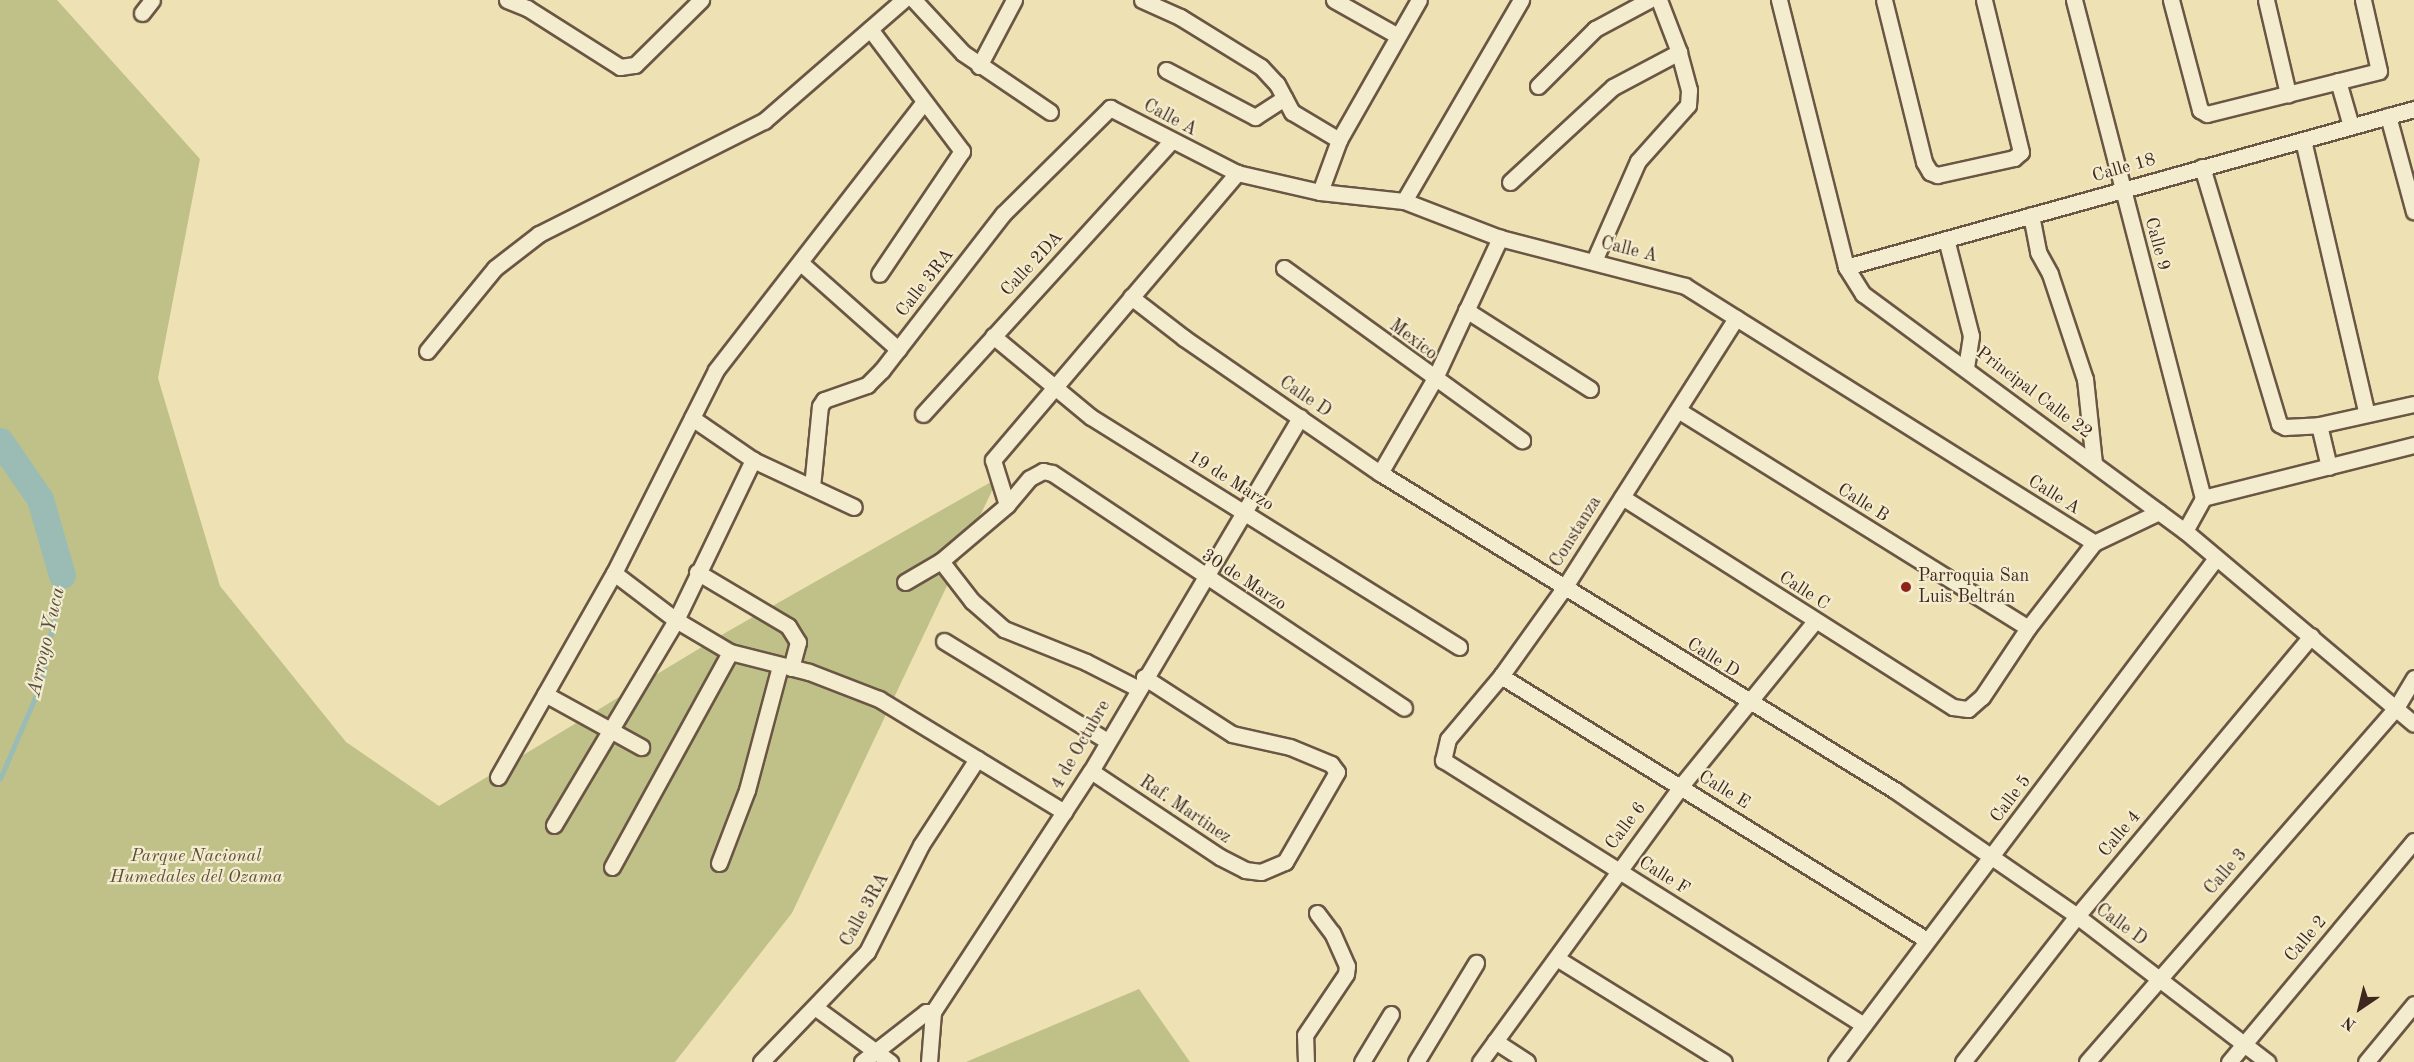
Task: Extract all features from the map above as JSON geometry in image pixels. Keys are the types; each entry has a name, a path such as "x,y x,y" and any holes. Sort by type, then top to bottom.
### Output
{"street":[{"path":"142,12 152,0"},
{"path":"507,0 529,4 611,63 628,67 701,0"},
{"path":"426,351 495,268 539,234 764,121 903,0"},
{"path":"914,0 955,46 979,66 1050,112"},
{"path":"979,66 1014,0"},
{"path":"1142,0 1180,17 1261,67 1295,115 1338,140"},
{"path":"1334,0 1398,36"},
{"path":"1320,192 1338,140 1419,0"},
{"path":"1404,201 1521,0"},
{"path":"1538,86 1595,29 1649,0"},
{"path":"1594,261 1638,161 1688,105 1689,90 1679,52 1659,0"},
{"name":"Principal Calle 22","path":"1779,0 1846,267 1863,294 1966,367 2185,531 2414,724"},
{"path":"1884,0 1924,162 1930,172 1937,175 2014,158 2021,152 1984,0"},
{"name":"Calle 9","path":"2074,0 2203,498"},
{"path":"2170,0 2203,113 2380,70 2363,0"},
{"path":"2266,0 2288,94"},
{"path":"870,29 962,151 879,274"},
{"path":"1510,182 1613,87 1679,52"},
{"path":"1166,70 1255,117 1284,98"},
{"path":"2338,81 2351,126"},
{"path":"498,777 614,573 725,356 801,263 924,102"},
{"name":"Calle A","path":"1108,109 1237,173 1320,192 1404,201 1500,238 1685,286 2094,543"},
{"name":"Calle 3RA","path":"812,487 820,406 824,400 867,385 898,350 1003,214 1108,109"},
{"name":"Calle 18","path":"1846,267 2414,109"},
{"path":"2388,116 2414,212"},
{"path":"2303,140 2367,414"},
{"name":"Calle 2DA","path":"923,414 1171,141"},
{"path":"2202,167 2279,424 2285,427 2319,424 2414,404"},
{"path":"905,582 941,561 1007,505 993,460 1237,173"},
{"path":"2031,214 2038,252 2050,274 2085,379 2094,463"},
{"path":"1380,473 1434,380 1500,238"},
{"path":"1946,239 1971,336 1966,367"},
{"path":"801,263 898,350"},
{"name":"Mexico","path":"1284,268 1434,380 1522,440"},
{"name":"Calle D","path":"1131,297 1184,338 1380,473 1746,702 1896,791 2077,916 2267,1062"},
{"path":"1466,310 1590,389"},
{"name":"Constanza","path":"1443,760 1448,739 1502,676 1564,588 1736,318"},
{"name":"19 de Marzo","path":"993,336 1091,417 1459,647"},
{"name":"Calle B","path":"1678,410 2028,628"},
{"name":"4 de Octubre","path":"862,1062 926,1012 933,1012 1091,771 1140,683 1206,579 1300,417"},
{"path":"692,418 753,460 854,507"},
{"path":"2319,424 2329,467"},
{"path":"2185,531 2203,498 2414,445"},
{"path":"554,825 676,620 697,572 753,460"},
{"name":"30 de Marzo","path":"1007,505 1030,478 1043,471 1065,482 1206,579 1404,708"},
{"name":"Calle C","path":"1622,497 1953,707 1968,709 1982,697 2028,628"},
{"path":"2028,628 2094,543 2159,512"},
{"name":"Calle 5","path":"1836,1062 1925,939 1992,858 2216,558"},
{"path":"941,561 972,601 1004,629 1140,683"},
{"path":"697,572 788,626 798,642 785,667 751,779 719,863"},
{"path":"614,573 676,620 730,652 785,667 879,699 1064,812"},
{"name":"Calle 6","path":"1480,1062 1558,959 1618,870 1680,786 1746,702 1815,621"},
{"name":"Calle 4","path":"1963,1062 2077,916 2311,636"},
{"path":"944,641 1107,741"},
{"path":"612,867 730,652"},
{"name":"Calle E","path":"1502,676 1925,939"},
{"name":"Calle 3","path":"2086,1062 2396,708 2414,678"},
{"name":"Raf. Martinez","path":"1091,771 1220,857 1245,870 1261,872 1285,862 1337,772 1331,764 1290,747 1233,734 1140,683"},
{"path":"545,694 641,747"},
{"name":"Calle 3RA","path":"761,1062 816,1008 867,952 921,845 977,759"},
{"name":"Calle F","path":"1443,760 1863,1025"},
{"name":"Calle 2","path":"2229,1062 2414,841"},
{"path":"1306,1062 1305,1035 1346,974 1347,966 1332,933 1317,913"},
{"path":"1558,959 1724,1062"},
{"path":"1416,1062 1476,963"},
{"path":"2366,1062 2414,1004"},
{"path":"816,1008 890,1062"},
{"path":"929,1062 933,1012"},
{"path":"1362,1062 1391,1014"},
{"path":"1495,1041 1527,1062"}],"green space":[{"name":"Parque Nacional Humedales del Ozama","path":"0,0 57,0 200,159 158,378 220,586 346,742 439,806 725,633 998,478 792,913 675,1062 0,1062"},
{"path":"1139,989 1190,1062 966,1062"}],"waterway":[{"name":"Arroyo Yuca","path":"0,441 40,499 62,575"},
{"name":"Arroyo Yuca","path":"0,779 41,684 62,575"}],"place":[{"name":"Parroquia San Luis Beltrán","path":"1906,587"}]}
